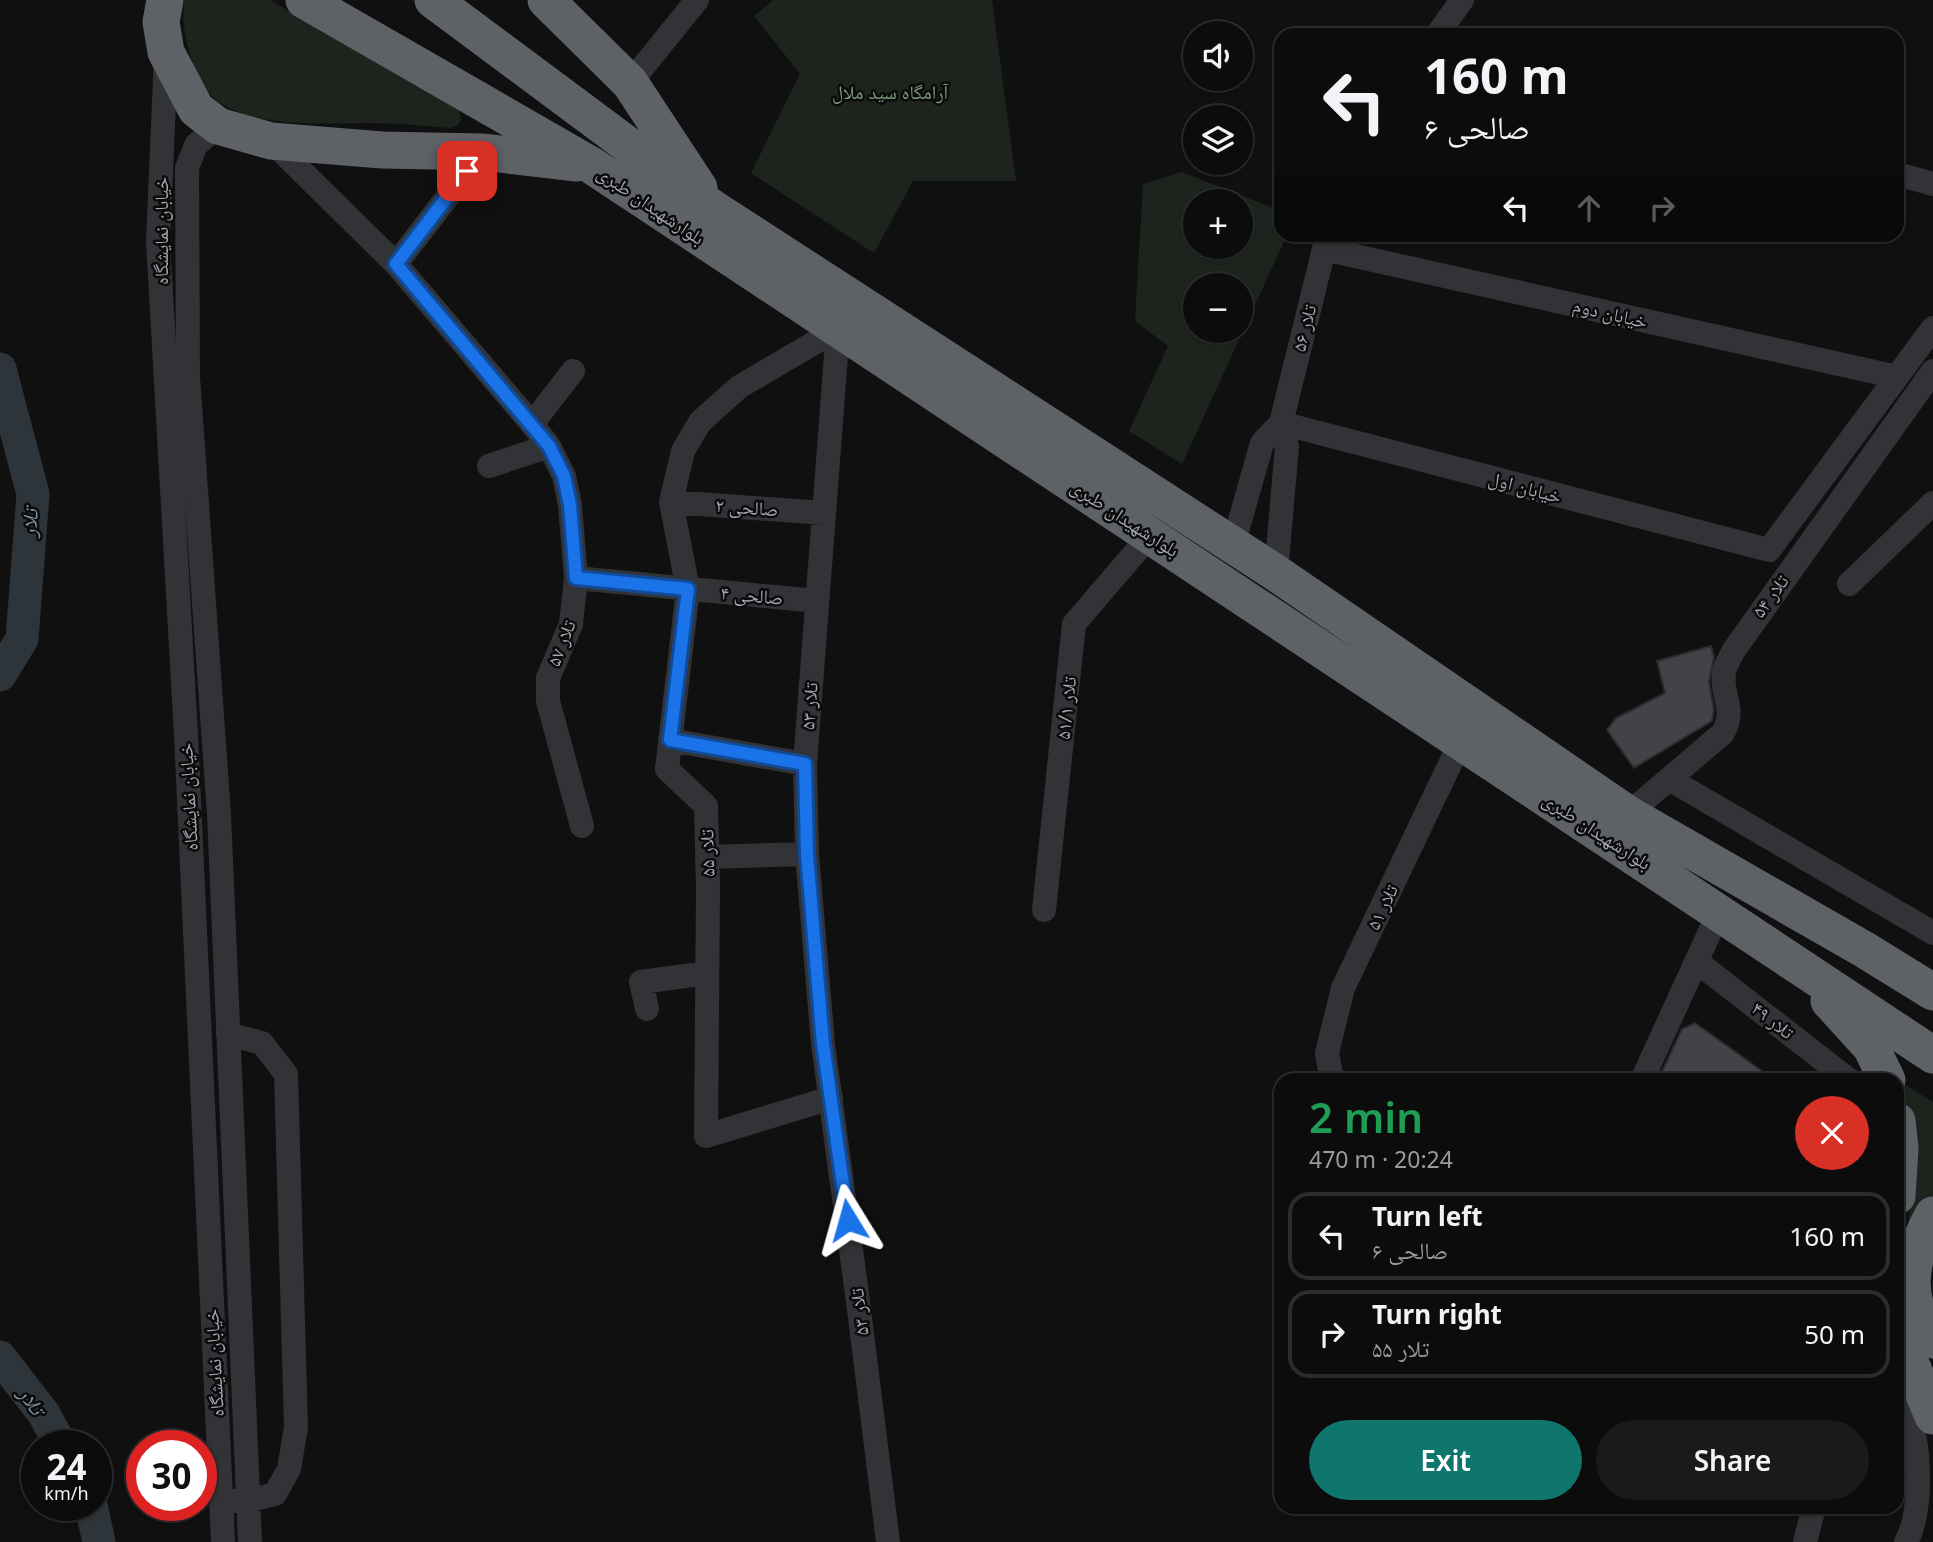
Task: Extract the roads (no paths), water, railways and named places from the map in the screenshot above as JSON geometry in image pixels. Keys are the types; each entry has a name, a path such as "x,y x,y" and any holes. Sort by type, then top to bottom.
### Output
{"highway":[{"path":"164,0 161,22 166,52 196,109 218,126 271,141 382,150 482,152 591,164"},
{"name":"بلوارشهیدان طبری","path":"304,0 591,164 1933,1055"},
{"name":"بلوارشهیدان طبری","path":"433,0 714,209 1276,573 1628,814 1933,992"},
{"path":"546,0 630,83 714,209"},
{"path":"1776,949 1842,1014 1871,1047 1884,1073"},
{"path":"1865,950 1933,964"},
{"path":"1933,1214 1921,1237 1912,1265 1913,1296 1923,1327 1933,1340"},
{"path":"1904,1348 1933,1416"}],"street":[{"path":"630,83 697,0"},
{"path":"1442,28 1462,0"},
{"name":"خیابان نمایشگاه","path":"166,52 158,241 186,749 223,1542"},
{"name":"خیابان نمایشگاه","path":"218,126 195,145 187,168 187,363 219,814 250,1542"},
{"name":"تلار ۵۷","path":"271,141 396,264 532,424 549,446 564,476 570,505 576,578 571,624 548,678 548,701 582,826"},
{"path":"396,264 482,152"},
{"path":"1904,176 1933,184"},
{"name":"خیابان دوم","path":"1327,242 1897,377"},
{"name":"تلار ۵۶","path":"1281,423 1327,242"},
{"path":"1897,377 1933,328"},
{"name":"تلار ۵۵","path":"831,1098 706,1136 706,806 667,769 688,589 671,502 683,451 700,422 738,387 838,329"},
{"name":"تلار ۵۳","path":"838,329 805,764 807,854 823,1044 888,1542"},
{"path":"532,424 573,371"},
{"name":"تلار ۵۴","path":"1628,814 1723,733 1731,714 1724,669 1734,650 1925,400 1933,371"},
{"name":"خیابان اول","path":"1281,423 1769,550 1897,377"},
{"path":"1233,545 1262,443 1281,423"},
{"path":"1276,573 1287,446 1281,423"},
{"path":"489,466 549,446"},
{"name":"صالحی ۲","path":"671,502 824,513"},
{"path":"1849,584 1933,503"},
{"name":"تلار ۵۱/۱","path":"1044,909 1074,624 1151,534"},
{"name":"صالحی ۴","path":"576,578 817,601"},
{"path":"670,740 805,764"},
{"name":"تلار ۵۱","path":"1331,1073 1328,1053 1342,988 1461,741"},
{"path":"1669,779 1933,933"},
{"path":"707,857 807,854"},
{"path":"1645,1073 1719,912"},
{"name":"تلار ۴۹","path":"1696,961 1840,1073"},
{"path":"647,1009 641,982 707,973"},
{"path":"221,1501 248,1500 275,1494 289,1469 296,1427 286,1074 262,1043 228,1034"},
{"path":"1904,1408 1915,1439 1918,1495 1911,1533 1906,1542"},
{"path":"1805,1542 1812,1514"}],"waterway":[{"name":"تلار","path":"0,369 33,494 22,639 0,675"},
{"name":"تلار","path":"0,1357 44,1414 52,1430"},
{"name":"تلار","path":"94,1521 99,1542"}],"park label":[{"name":"آرامگاه سید ملال","path":"890,92"}]}
